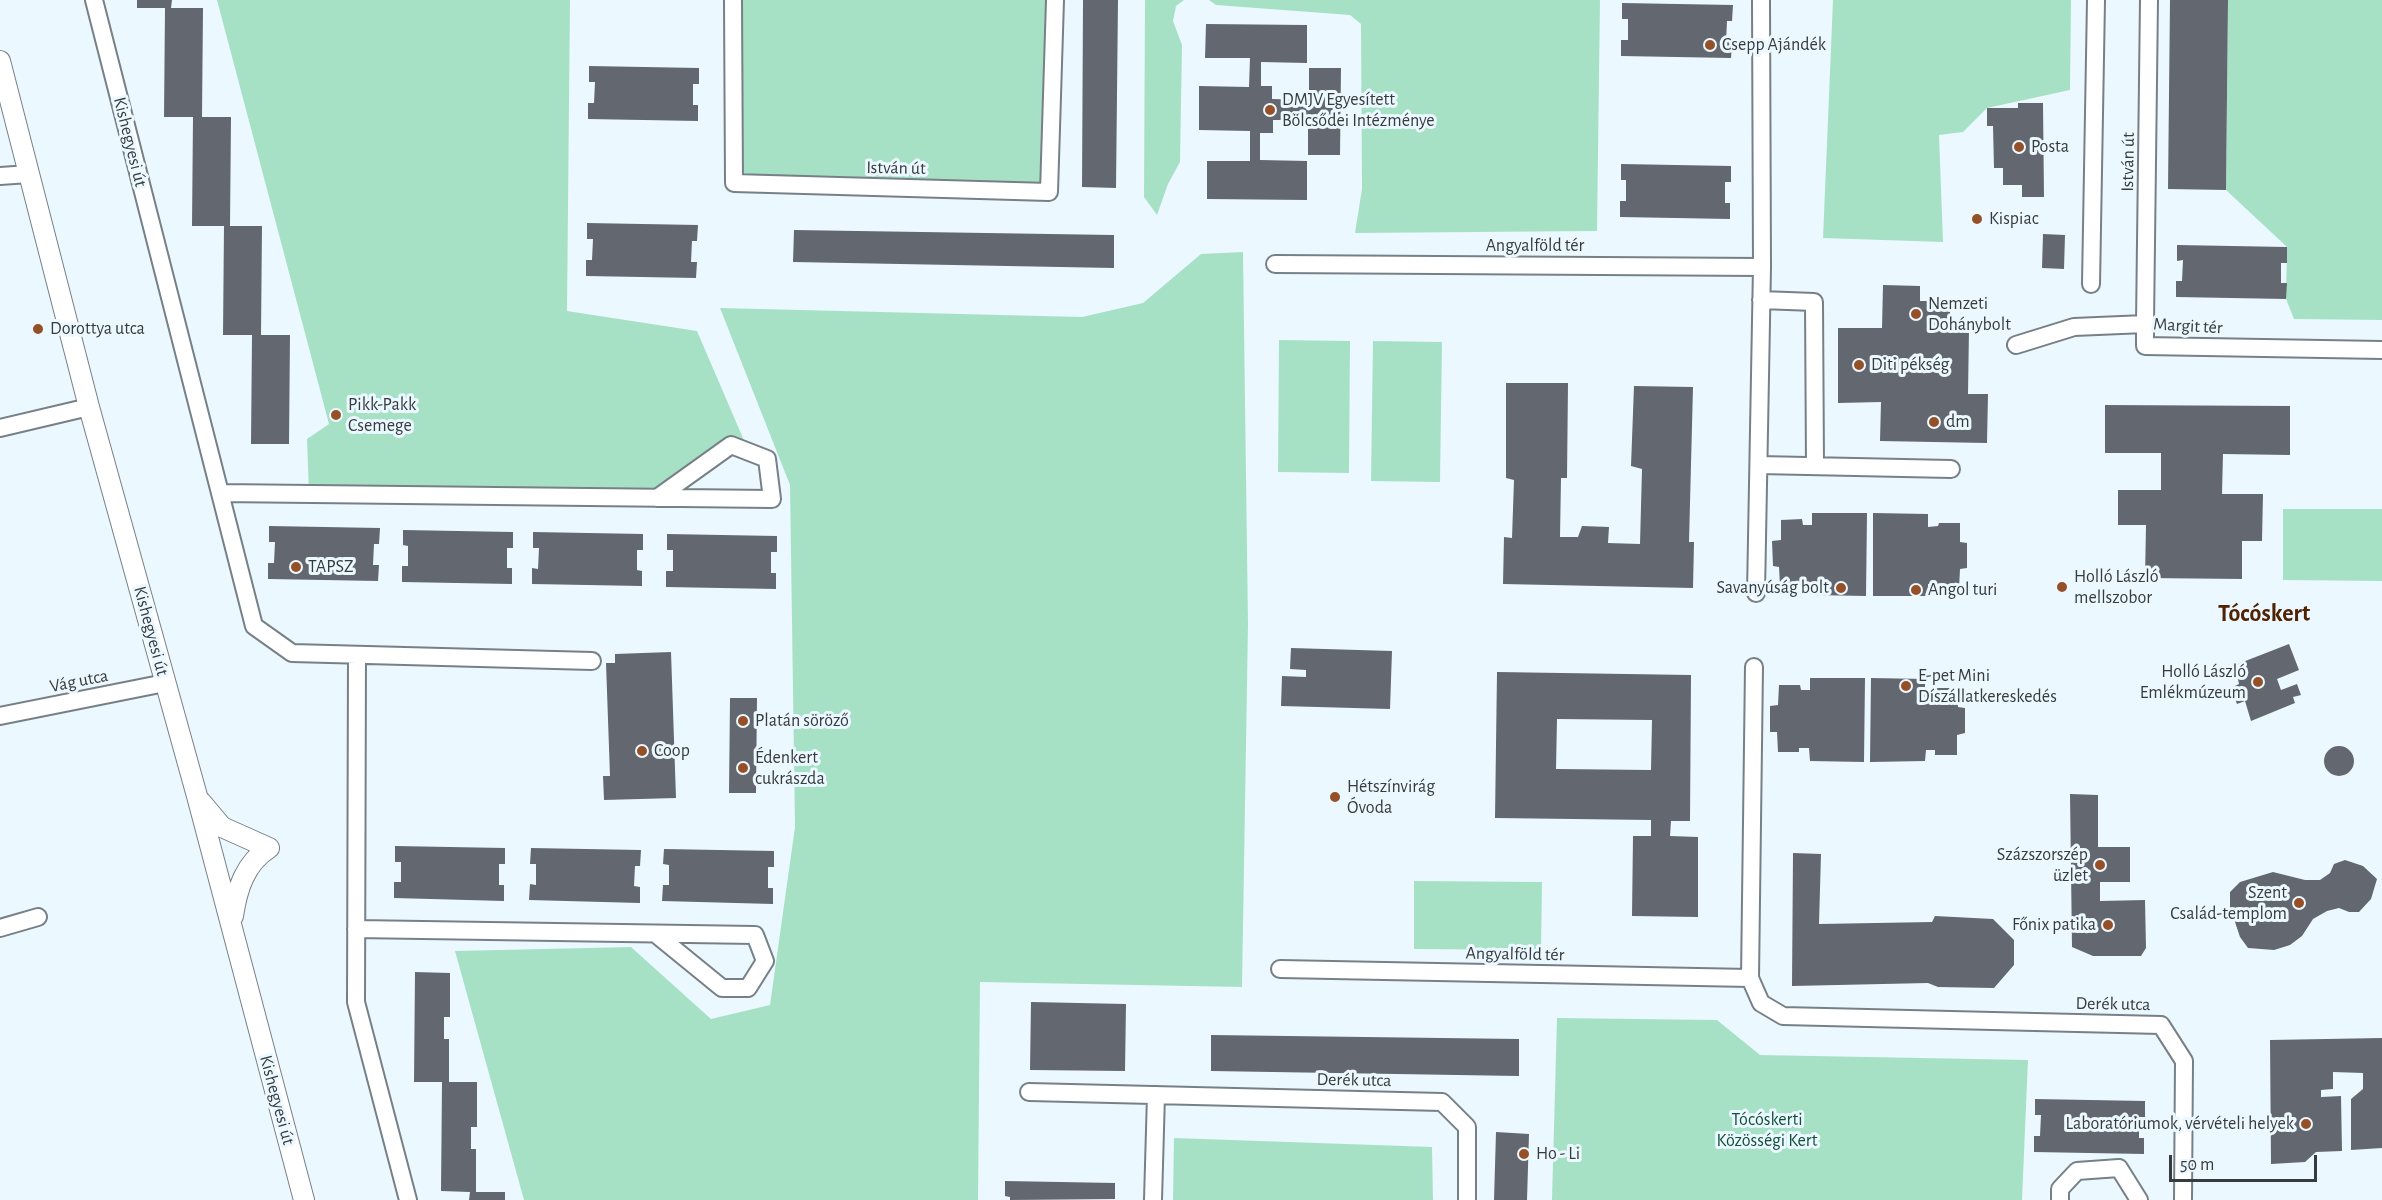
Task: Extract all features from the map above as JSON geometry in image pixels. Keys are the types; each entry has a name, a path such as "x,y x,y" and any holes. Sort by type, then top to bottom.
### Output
{"street":[{"name":"Kishegyesi út","path":"94,0 254,626 291,653 357,657 592,661"},
{"name":"István út","path":"733,0 734,183 1049,192 1055,0"},
{"path":"1756,594 1762,267 1761,0"},
{"name":"István út","path":"2091,284 2096,0"},
{"name":"István út","path":"2145,324 2149,0"},
{"name":"Kishegyesi út","path":"0,61 89,407 197,796 304,1200"},
{"path":"0,176 29,174"},
{"name":"Angyalföld tér","path":"1275,264 1762,267"},
{"path":"1761,300 1814,302 1815,466"},
{"name":"Margit tér","path":"2016,345 2074,327 2145,324 2145,345 2382,350"},
{"path":"0,428 89,407"},
{"path":"220,493 657,498 772,499 767,459 731,445 657,498"},
{"path":"1759,465 1951,469"},
{"path":"357,657 356,1002 408,1200"},
{"path":"1749,978 1754,667"},
{"name":"Vág utca","path":"0,717 165,684"},
{"path":"197,796 222,827 269,848 254,861 236,890 231,924"},
{"path":"0,928 38,918"},
{"path":"356,929 755,935 765,961 748,988 722,988 657,935"},
{"name":"Angyalföld tér","path":"1280,969 1749,978"},
{"name":"Derék utca","path":"1749,978 1761,1003 1783,1016 2161,1025 2184,1061 2183,1200"},
{"name":"Derék utca","path":"1029,1092 1442,1102 1467,1126 1467,1200"},
{"path":"1153,1200 1156,1095"},
{"path":"2060,1200 2060,1189 2077,1172 2119,1168 2139,1200"}],"green space":[{"path":"217,0 570,0 567,311 697,331 749,452 731,445 657,498 309,494 307,439 329,424"},
{"path":"735,0 1055,0 1049,192 734,183"},
{"path":"1145,0 1184,0 1176,6 1173,21 1182,45 1180,162 1168,184 1157,215 1144,197"},
{"path":"1209,0 1600,0 1597,231 1355,233 1362,189 1361,24 1350,15 1216,5"},
{"path":"1833,0 2071,0 2070,90 1987,108 1963,132 1939,135 1943,242 1823,238"},
{"path":"2228,0 2382,0 2382,320 2294,319 2286,299 2287,247 2226,190"},
{"path":"1243,252 1248,624 1242,987 980,982 978,1200 524,1200 455,951 631,947 711,1019 770,1005 795,827 790,485 720,308 1082,317 1143,303 1201,254"},
{"path":"1279,340 1350,341 1349,473 1278,472"},
{"path":"1373,341 1442,342 1440,482 1371,481"},
{"path":"2283,509 2382,509 2382,581 2283,580"},
{"path":"1414,881 1542,882 1541,950 1414,949"},
{"name":"Tócóskerti Közösségi Kert","path":"1557,1018 1717,1020 1760,1055 2028,1060 2022,1200 1552,1200"},
{"path":"1174,1138 1432,1147 1433,1200 1173,1200"}],"building":[{"path":"137,0 172,0 171,8 203,8 202,117 231,117 230,226 262,226 261,335 290,335 289,444 251,444 252,335 223,335 224,226 192,226 193,117 164,117 165,8 137,8"},
{"path":"1083,0 1118,0 1116,188 1082,187"},
{"path":"2170,0 2228,0 2226,190 2168,189"},
{"path":"1622,3 1733,5 1732,21 1727,21 1726,42 1732,42 1731,58 1621,56 1621,40 1628,40 1628,19 1622,19"},
{"name":"DMJV Egyesített Bölcsődei Intézménye","path":"1206,24 1307,25 1307,63 1261,62 1261,86 1272,86 1272,99 1309,100 1309,68 1341,68 1340,155 1308,155 1308,120 1273,120 1273,133 1260,133 1260,160 1307,161 1307,200 1207,199 1207,161 1250,161 1250,131 1199,130 1199,86 1249,87 1250,58 1205,58"},
{"path":"589,66 699,68 699,84 693,84 693,105 698,105 698,121 588,119 588,103 594,103 595,82 589,82"},
{"name":"Posta","path":"2018,103 2043,103 2044,197 2022,197 2022,185 2003,185 2003,168 1994,168 1993,126 1987,126 1987,108 2018,108"},
{"path":"1621,164 1731,166 1731,182 1725,182 1725,203 1730,203 1730,219 1620,217 1620,201 1626,201 1626,180 1621,180"},
{"path":"587,223 698,225 697,241 692,241 691,262 697,262 696,278 586,276 586,260 592,260 593,239 587,239"},
{"path":"794,230 1114,235 1114,268 793,262"},
{"path":"2043,234 2065,235 2064,269 2042,268"},
{"path":"2177,245 2287,247 2287,263 2281,263 2281,283 2287,283 2286,299 2176,297 2176,281 2182,281 2183,260 2177,261"},
{"path":"1883,285 1920,286 1920,301 1950,301 1950,328 1969,329 1968,394 1988,394 1987,443 1880,441 1881,402 1838,403 1838,328 1882,328"},
{"path":"1506,383 1568,383 1567,478 1561,478 1560,537 1578,537 1582,526 1609,527 1608,543 1640,544 1642,469 1631,466 1634,386 1693,387 1689,542 1694,542 1693,588 1503,584 1504,537 1512,538 1514,480 1506,478"},
{"path":"2105,405 2290,406 2290,455 2223,454 2222,494 2263,494 2262,541 2242,541 2242,579 2145,578 2146,525 2118,525 2118,490 2161,490 2161,453 2105,453"},
{"path":"1812,513 1867,513 1866,596 1812,595 1812,582 1802,583 1801,586 1780,586 1779,567 1773,566 1772,541 1781,540 1781,520 1802,519 1803,525 1812,525"},
{"path":"1873,513 1928,514 1928,527 1938,526 1939,523 1960,523 1960,542 1967,543 1967,568 1960,569 1959,589 1938,590 1937,584 1928,584 1928,596 1873,596"},
{"path":"269,526 380,528 379,544 374,544 373,565 379,565 378,581 268,579 268,563 274,563 275,542 269,542"},
{"path":"403,530 513,532 513,548 507,548 507,568 512,568 512,584 402,582 402,566 408,566 408,546 403,545"},
{"path":"533,532 643,534 643,550 637,550 637,570 642,571 642,586 532,584 532,568 538,569 539,548 533,548"},
{"path":"667,534 777,536 777,552 771,552 771,573 776,573 776,589 666,587 666,571 673,571 673,550 667,550"},
{"name":"Holló László Emlékmúzeum","path":"2289,644 2299,670 2277,679 2281,690 2297,684 2301,695 2293,697 2295,703 2251,721 2245,701 2237,704 2231,688 2239,684 2235,665"},
{"path":"1291,648 1392,651 1390,709 1281,706 1282,676 1306,677 1306,670 1290,669"},
{"name":"Coop","path":"671,652 676,798 604,800 603,776 610,776 606,663 615,663 615,654"},
{"path":"1497,672 1691,675 1690,821 1671,821 1670,836 1698,837 1698,917 1632,916 1633,836 1651,836 1651,820 1495,818","holes":["1557,719 1652,720 1651,770 1556,769"]},
{"path":"1810,678 1865,678 1864,762 1810,761 1809,748 1799,748 1799,752 1778,752 1777,732 1770,732 1770,706 1778,705 1779,685 1800,685 1801,690 1810,690"},
{"path":"1871,678 1925,679 1925,692 1936,692 1936,688 1957,688 1958,707 1965,708 1965,733 1957,735 1957,755 1935,755 1935,750 1926,750 1925,761 1870,762"},
{"path":"730,698 757,698 756,793 729,793"},
{"path":"2339,746 2350,750 2354,761 2350,772 2339,776 2328,772 2324,761 2328,750"},
{"path":"2070,794 2098,795 2098,847 2130,847 2130,882 2100,882 2100,901 2145,900 2146,948 2141,956 2093,956 2072,947"},
{"path":"395,846 505,848 505,864 499,864 499,885 504,885 504,901 394,898 394,882 401,882 401,862 395,862"},
{"path":"531,848 641,850 640,866 635,866 634,886 640,887 640,903 529,900 530,884 536,885 536,864 530,864"},
{"path":"664,849 774,851 774,867 768,867 768,888 773,888 773,904 662,901 663,885 669,885 669,865 663,864"},
{"path":"1793,853 1821,854 1819,924 1932,922 1935,916 1993,919 2014,940 2014,965 1994,988 1938,987 1928,983 1792,986"},
{"name":"Szent Család-templom","path":"2345,860 2363,866 2377,879 2371,899 2359,912 2349,912 2339,908 2327,911 2313,919 2302,936 2290,945 2274,950 2248,948 2240,937 2230,907 2230,892 2240,882 2273,872 2305,880 2320,880 2330,873 2334,864"},
{"path":"415,972 450,973 450,1017 444,1017 444,1039 449,1039 449,1082 477,1082 477,1127 471,1127 471,1149 476,1149 476,1192 505,1192 505,1200 469,1200 470,1192 441,1191 442,1082 414,1082"},
{"path":"1031,1002 1126,1004 1125,1071 1030,1070"},
{"path":"1211,1035 1519,1039 1519,1076 1211,1071"},
{"name":"Laboratóriumok, vérvételi helyek","path":"2382,1038 2382,1148 2351,1150 2351,1099 2363,1089 2363,1073 2333,1072 2333,1089 2321,1090 2321,1097 2341,1096 2342,1151 2316,1152 2305,1162 2271,1164 2270,1040"},
{"path":"2035,1099 2145,1101 2145,1117 2139,1117 2139,1138 2144,1138 2144,1154 2034,1152 2034,1136 2040,1136 2041,1115 2035,1115"},
{"path":"1496,1132 1529,1134 1527,1200 1494,1200"},
{"path":"1005,1181 1115,1183 1115,1199 1010,1200 1010,1197 1005,1196"}],"place":[{"name":"Csepp Ajándék","path":"1710,45"},
{"name":"DMJV Egyesített Bölcsődei Intézménye","path":"1270,110"},
{"name":"Posta","path":"2019,147"},
{"name":"Kispiac","path":"1977,219"},
{"name":"Nemzeti Dohánybolt","path":"1916,314"},
{"name":"Dorottya utca","path":"38,329"},
{"name":"Diti pékség","path":"1859,365"},
{"name":"Pikk-Pakk Csemege","path":"336,415"},
{"name":"dm","path":"1934,422"},
{"name":"TAPSZ","path":"296,567"},
{"name":"Holló László mellszobor","path":"2062,587"},
{"name":"Savanyúság bolt","path":"1841,588"},
{"name":"Angol turi","path":"1916,590"},
{"name":"Holló László Emlékmúzeum","path":"2258,682"},
{"name":"E-pet Mini Díszállatkereskedés","path":"1906,686"},
{"name":"Platán söröző","path":"743,721"},
{"name":"Coop","path":"642,751"},
{"name":"Édenkert cukrászda","path":"743,768"},
{"name":"Hétszínvirág Óvoda","path":"1335,797"},
{"name":"Százszorszép üzlet","path":"2100,865"},
{"name":"Szent Család-templom","path":"2299,903"},
{"name":"Főnix patika","path":"2108,925"},
{"name":"Laboratóriumok, vérvételi helyek","path":"2306,1124"},
{"name":"Ho - Li","path":"1524,1154"}],"district":[{"name":"Tócóskert","path":"2264,614"}]}
